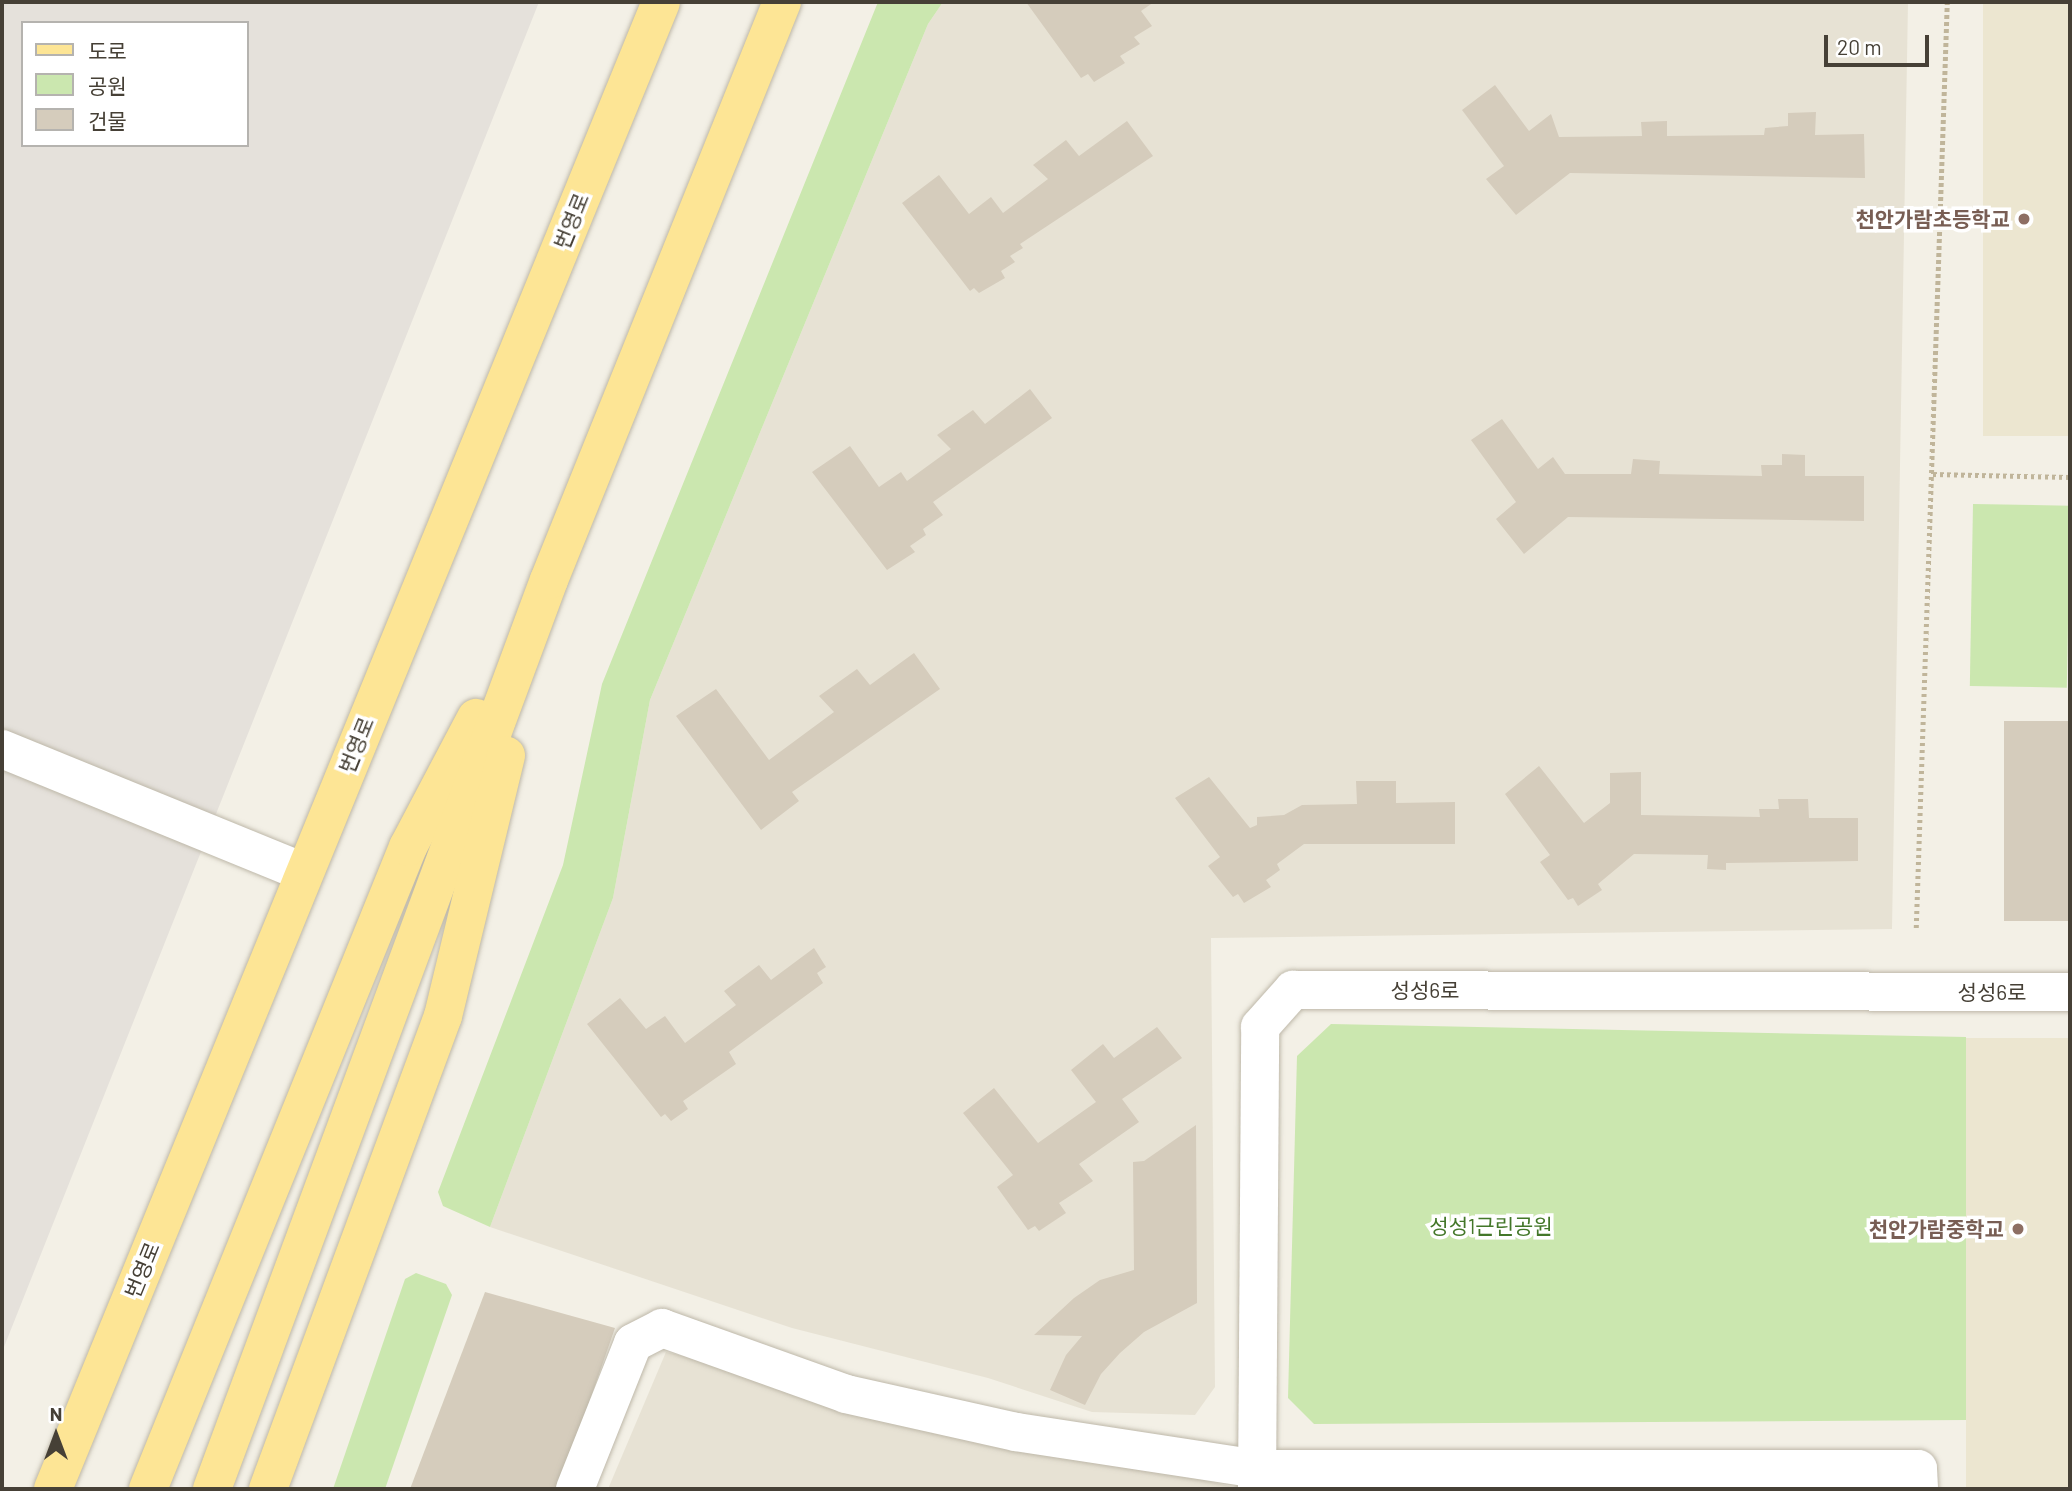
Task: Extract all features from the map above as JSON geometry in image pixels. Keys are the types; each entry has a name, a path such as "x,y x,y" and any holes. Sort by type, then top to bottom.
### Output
{"main road":[{"name":"번영로","path":"53,1489 661,2"},
{"path":"212,1489 548,580 782,2"},
{"path":"148,1489 408,847 548,580"},
{"path":"268,1489 443,1016 548,580"}],"street":[{"path":"2,749 304,872"},
{"name":"성성6로","path":"1257,1479 1260,1027 1293,989 2070,992"},
{"path":"575,1489 633,1343 662,1328 846,1394 1016,1432 1257,1479 1918,1469 1919,1489"}],"path":[{"path":"1916,928 1947,2"},
{"path":"1933,474 2070,477"}],"shaded area":[{"path":"2,2 539,2 2,1352"},
{"path":"943,2 1908,2 1892,929 1211,938 1215,1387 1195,1415 1092,1412 988,1378 792,1328 490,1227 613,898 650,700 928,24"},
{"name":"천안가람초등학교","path":"1983,2 2070,2 2070,436 1983,436"},
{"name":"천안가람중학교","path":"1966,1038 2070,1038 2070,1489 1966,1489"},
{"path":"666,1352 1237,1488 1237,1489 608,1489"}],"green space":[{"path":"878,2 943,2 928,24 650,700 613,898 490,1227 443,1206 438,1192 563,865 602,684"},
{"path":"1973,504 2070,506 2067,688 1970,686"},
{"name":"성성1근린공원","path":"1331,1024 1966,1037 1966,1420 1314,1424 1288,1398 1297,1056"},
{"path":"416,1273 446,1284 452,1295 385,1489 333,1489 405,1279"}],"building":[{"path":"1026,2 1154,2 1141,11 1152,26 1134,37 1140,44 1120,56 1125,63 1094,82 1088,74 1081,78"},
{"path":"1495,85 1529,131 1551,114 1559,137 1642,136 1641,122 1667,121 1667,136 1764,135 1765,128 1788,126 1788,113 1816,112 1815,135 1864,134 1865,178 1570,173 1516,215 1486,179 1504,166 1462,110"},
{"path":"1127,121 1153,156 1020,244 1023,248 1010,256 1015,262 1001,271 1005,278 979,293 974,288 970,291 902,203 939,175 969,214 991,197 1003,213 1048,179 1033,165 1066,140 1079,156"},
{"path":"1030,389 1052,418 933,502 943,515 923,529 926,535 910,546 915,552 887,570 812,472 850,446 879,487 901,472 907,481 951,449 937,435 973,410 985,424"},
{"path":"1502,419 1538,469 1553,457 1565,474 1631,474 1633,459 1660,461 1659,474 1762,476 1761,465 1782,465 1782,454 1805,455 1805,476 1864,476 1864,521 1568,517 1524,554 1496,519 1516,502 1471,440"},
{"path":"914,653 940,689 792,792 799,801 761,830 676,716 716,689 769,760 834,712 819,696 857,669 870,685"},
{"path":"2004,721 2070,721 2070,921 2004,921"},
{"path":"1539,766 1584,823 1610,803 1610,773 1641,772 1641,815 1760,817 1759,809 1779,809 1778,799 1808,799 1809,818 1858,818 1858,861 1726,863 1726,870 1707,869 1708,855 1634,854 1598,884 1602,890 1578,906 1573,898 1568,900 1540,862 1550,855 1505,794"},
{"path":"1209,777 1250,828 1257,825 1257,817 1284,815 1302,805 1357,804 1356,781 1396,781 1396,803 1455,802 1455,844 1304,844 1277,864 1280,870 1266,880 1271,887 1244,903 1238,894 1233,897 1208,866 1220,857 1175,798"},
{"path":"814,948 826,967 817,973 823,983 729,1052 736,1064 683,1101 688,1109 671,1121 665,1114 661,1117 587,1024 620,998 646,1029 665,1016 685,1043 736,1005 724,991 759,965 771,980"},
{"path":"1157,1027 1182,1058 1122,1099 1139,1122 1079,1164 1093,1181 1059,1203 1066,1213 1039,1231 1035,1226 1028,1230 997,1187 1013,1175 963,1113 994,1088 1038,1143 1096,1102 1071,1070 1103,1044 1114,1058"},
{"path":"1196,1125 1197,1303 1144,1332 1120,1353 1101,1374 1085,1405 1050,1390 1066,1355 1082,1336 1034,1335 1074,1298 1100,1280 1134,1270 1133,1162 1144,1161"},
{"path":"485,1292 615,1328 559,1489 410,1489"}],"place":[{"name":"천안가람초등학교","path":"2024,219"},
{"name":"천안가람중학교","path":"2018,1229"}]}
